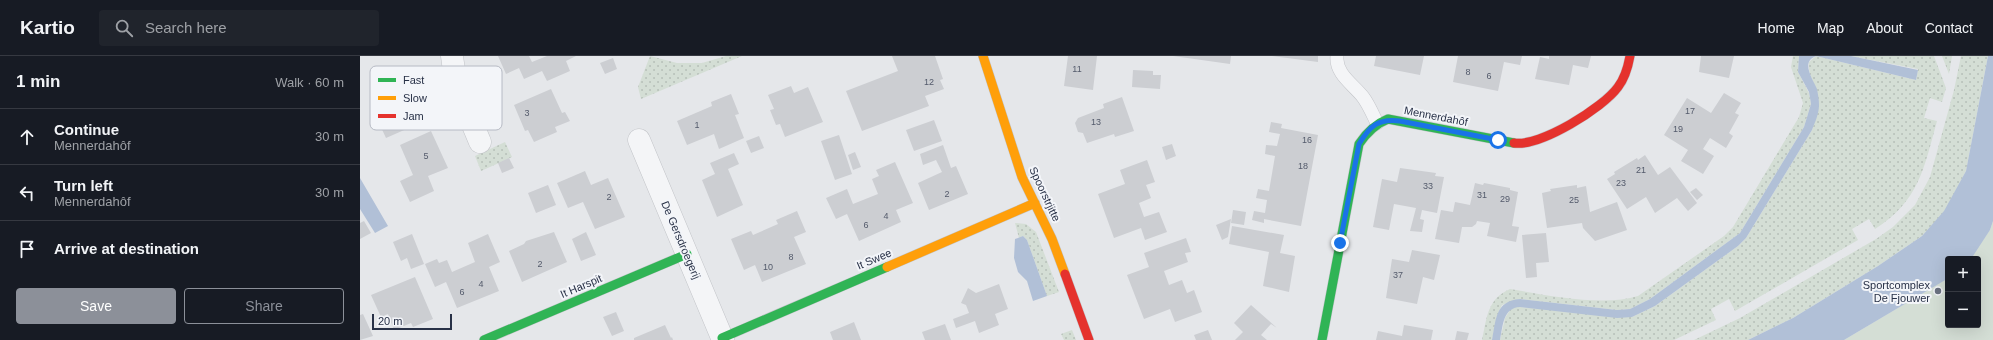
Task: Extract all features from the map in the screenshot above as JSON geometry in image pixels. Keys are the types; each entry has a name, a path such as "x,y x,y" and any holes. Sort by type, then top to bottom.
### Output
{"street":[{"path":"452,56 453,66"},
{"name":"Spoorstrjitte","path":"983,56 1022,177 1052,239 1089,340"},
{"name":"Mennerdahôf","path":"1377,123 1388,119 1517,144 1533,142 1558,131 1617,90 1623,79 1630,56"},
{"path":"1322,340 1359,144 1367,131 1377,123"},
{"path":"475,130 480,142"},
{"name":"De Gersdroegerij","path":"639,140 723,339"},
{"name":"It Swee","path":"723,339 1035,203"},
{"name":"It Harspit","path":"484,340 687,254"}],"lane":[{"path":"1337,56 1336,62 1349,84 1364,98 1377,123"}],"shaded area":[{"path":"650,56 677,63 702,63 726,56 742,56 641,99 638,87"},
{"path":"1793,56 1799,56 1798,72 1809,93 1811,104 1804,127 1740,233 1650,299 1630,309 1617,310 1520,299 1502,305 1497,316 1492,340 1482,340 1487,317 1492,304 1502,293 1510,289 1557,297 1592,300 1624,299 1638,296 1724,236 1733,227 1799,117 1803,103 1791,67"},
{"path":"1816,56 1916,80 1918,69 1851,56 1934,56 1946,88 1942,102 1930,98 1924,118 1937,121 1928,154 1918,182 1911,195 1890,218 1875,229 1869,219 1852,229 1858,240 1735,311 1729,299 1711,309 1716,320 1674,340 1500,340 1505,318 1512,307 1632,317 1655,306 1738,246 1746,238 1812,130 1818,99 1810,73 1809,62"},
{"path":"1942,56 1952,56 1949,74"},
{"path":"1961,56 1988,56 1966,171 1945,211 1922,236 1878,266 1793,318 1748,340 1694,340 1740,318 1876,239 1893,227 1915,205 1930,177 1954,90"},
{"path":"505,142 512,157 481,171 475,156"},
{"name":"Sportcomplex De Fjouwer","path":"1993,221 1993,340 1844,340 1945,280 1945,328 1981,328 1981,256 1972,256 1990,230"},
{"path":"1015,223 1026,224 1036,232 1059,292 1047,296 1027,240 1023,236 1019,238"},
{"path":"1072,330 1076,340 1064,340 1061,334"}],"water":[{"path":"1799,56 1816,56 1811,59 1808,66 1817,89 1819,108 1817,118 1812,130 1746,238 1738,246 1655,306 1632,317 1617,318 1520,307 1510,310 1507,314 1503,323 1500,340 1492,340 1498,313 1506,303 1520,299 1617,310 1630,309 1650,299 1740,233 1804,127 1811,104 1809,92 1798,72"},
{"path":"1816,56 1851,56 1918,70 1916,80"},
{"path":"1988,56 1993,56 1993,221 1990,230 1973,256 1945,256 1945,280 1844,340 1748,340 1793,318 1878,266 1922,236 1944,211 1966,171"},
{"path":"360,178 388,226 375,233 360,209"},
{"path":"1023,236 1027,240 1047,296 1033,301 1027,281 1018,272 1014,258 1015,239"}],"building":[{"path":"498,56 529,56 532,62 547,56 576,56 566,61 570,71 547,81 542,71 524,79 519,68 506,74"},
{"path":"892,56 935,56 943,79 940,80 944,89 925,96 929,106 862,131 846,91 898,71"},
{"path":"1068,56 1097,56 1093,90 1064,86"},
{"path":"1173,56 1231,56 1230,64"},
{"path":"1272,56 1318,56 1318,62"},
{"path":"1376,56 1424,56 1420,75 1374,66"},
{"path":"1458,56 1522,56 1520,65 1504,62 1498,91 1453,82"},
{"path":"1549,56 1591,56 1588,68 1573,65 1569,85 1535,79 1540,57 1549,59"},
{"path":"1701,56 1734,56 1729,78 1699,72"},
{"path":"613,58 617,69 605,74 600,63"},
{"path":"1133,70 1153,71 1153,75 1161,75 1160,89 1132,87"},
{"path":"791,86 794,93 808,87 823,122 785,137 780,124 776,125 770,110 774,109 768,95"},
{"path":"551,89 562,113 565,112 570,121 555,127 557,132 534,142 528,130 525,131 514,105"},
{"path":"1724,93 1741,103 1735,113 1739,115 1729,133 1733,136 1726,148 1710,138 1703,149 1714,156 1703,174 1681,161 1688,150 1664,135 1687,98 1711,113"},
{"path":"731,94 739,114 735,115 744,138 719,149 714,134 687,145 677,121 712,106 711,102"},
{"path":"1122,97 1134,131 1115,137 1114,134 1087,143 1083,133 1078,132 1075,123 1078,118 1104,108 1103,104"},
{"path":"934,120 942,141 914,151 906,130"},
{"path":"1271,122 1282,124 1281,128 1318,135 1301,226 1264,219 1264,223 1252,220 1254,211 1265,213 1267,200 1256,198 1258,189 1269,191 1275,156 1265,154 1266,145 1277,146 1280,134 1269,132"},
{"path":"382,130 404,130 386,138"},
{"path":"431,131 448,168 428,176 434,191 410,202 400,181 413,175 400,145"},
{"path":"839,135 852,174 835,180 821,141"},
{"path":"759,136 764,148 751,153 746,141"},
{"path":"1172,144 1176,156 1166,160 1162,147"},
{"path":"943,145 951,168 956,166 968,194 929,210 918,183 942,172 936,160 923,165 920,154"},
{"path":"855,152 861,167 853,170 848,155"},
{"path":"734,153 739,164 728,169 743,205 717,217 702,180 715,174 710,163"},
{"path":"1645,155 1658,175 1670,167 1697,203 1688,211 1677,198 1655,213 1646,197 1627,209 1607,179 1615,174 1614,172 1637,158 1638,160"},
{"path":"509,158 514,168 502,173 498,163"},
{"path":"1147,160 1155,182 1146,185 1151,198 1139,203 1144,217 1159,212 1167,232 1145,240 1141,228 1114,238 1098,194 1125,184 1120,170"},
{"path":"895,162 913,203 896,210 901,222 859,241 847,214 836,219 826,198 847,189 853,204 878,194 872,179 879,176 876,170"},
{"path":"1400,168 1436,173 1435,176 1444,177 1437,213 1422,210 1420,219 1424,220 1422,232 1410,231 1416,208 1394,204 1389,230 1373,227 1382,179 1397,182"},
{"path":"585,171 591,185 608,178 625,217 595,229 583,202 568,208 557,183"},
{"path":"1475,183 1483,185 1484,183 1510,188 1510,190 1518,192 1512,226 1519,227 1516,242 1487,236 1490,223 1477,221 1472,227 1462,227 1459,243 1435,239 1441,210 1453,212 1455,202 1470,205"},
{"path":"548,185 556,205 536,213 528,193"},
{"path":"1577,185 1577,188 1586,186 1590,212 1617,202 1627,230 1595,241 1583,228 1582,223 1547,228 1542,193 1551,191 1550,189"},
{"path":"1696,188 1703,195 1697,200 1690,192"},
{"path":"1233,210 1246,212 1244,225 1231,223"},
{"path":"797,211 806,232 794,237 806,264 762,282 755,265 744,270 731,239 751,231 753,235 778,224 776,220"},
{"path":"1231,219 1228,237 1222,240 1216,225"},
{"path":"364,221 371,233 360,239 360,223"},
{"path":"1232,226 1284,235 1280,253 1295,256 1289,292 1263,286 1269,252 1229,244"},
{"path":"554,232 567,262 522,282 509,251 524,244 526,241"},
{"path":"586,232 596,255 581,261 572,239"},
{"path":"1546,233 1549,262 1536,263 1537,277 1526,278 1522,235"},
{"path":"412,234 424,264 411,269 407,258 401,261 393,242"},
{"path":"488,234 500,262 489,267 499,291 457,308 446,282 435,287 425,264 437,259 439,263 447,260 452,272 475,262 468,243"},
{"path":"1186,238 1191,252 1185,253 1188,262 1164,271 1169,285 1182,280 1187,293 1194,290 1202,312 1175,322 1170,309 1144,319 1127,275 1149,267 1144,253"},
{"path":"1412,250 1440,255 1434,280 1423,277 1417,304 1386,298 1392,259 1409,262"},
{"path":"415,277 433,319 413,327 411,323 394,330 388,314 381,317 371,295"},
{"path":"999,284 1008,309 995,314 999,325 979,333 975,321 956,328 953,319 969,313 966,305 961,303 968,288 976,293"},
{"path":"1251,305 1277,328 1271,324 1261,335 1267,340 1235,340 1243,332 1234,323"},
{"path":"616,312 624,331 612,336 603,317"},
{"path":"363,314 373,336 360,340 360,315"},
{"path":"854,322 861,340 833,340 830,332"},
{"path":"945,324 951,340 925,340 922,332"},
{"path":"665,325 673,340 634,340 634,338"},
{"path":"1404,325 1433,330 1431,340 1376,340 1378,331 1402,336"},
{"path":"1208,330 1212,340 1196,340 1194,335"},
{"path":"1457,331 1469,333 1467,340 1455,340"}],"traffic: fast":[{"path":"1322,340 1359,144 1368,132 1379,123 1388,119 1514,143"},
{"path":"484,340 687,254"},
{"path":"722,338 887,267"}],"traffic: slow":[{"path":"983,56 1022,177 1052,239 1065,274"},
{"path":"887,267 1035,203"}],"traffic: jam":[{"path":"1514,143 1525,143 1554,133 1599,105 1610,96 1623,80 1630,56"},
{"path":"1065,274 1089,340"}],"place":[{"name":"Sportcomplex De Fjouwer","path":"1938,291"}],"route":[{"path":"1340,243 1359,144 1367,131 1377,123 1388,119 1498,140"}]}
